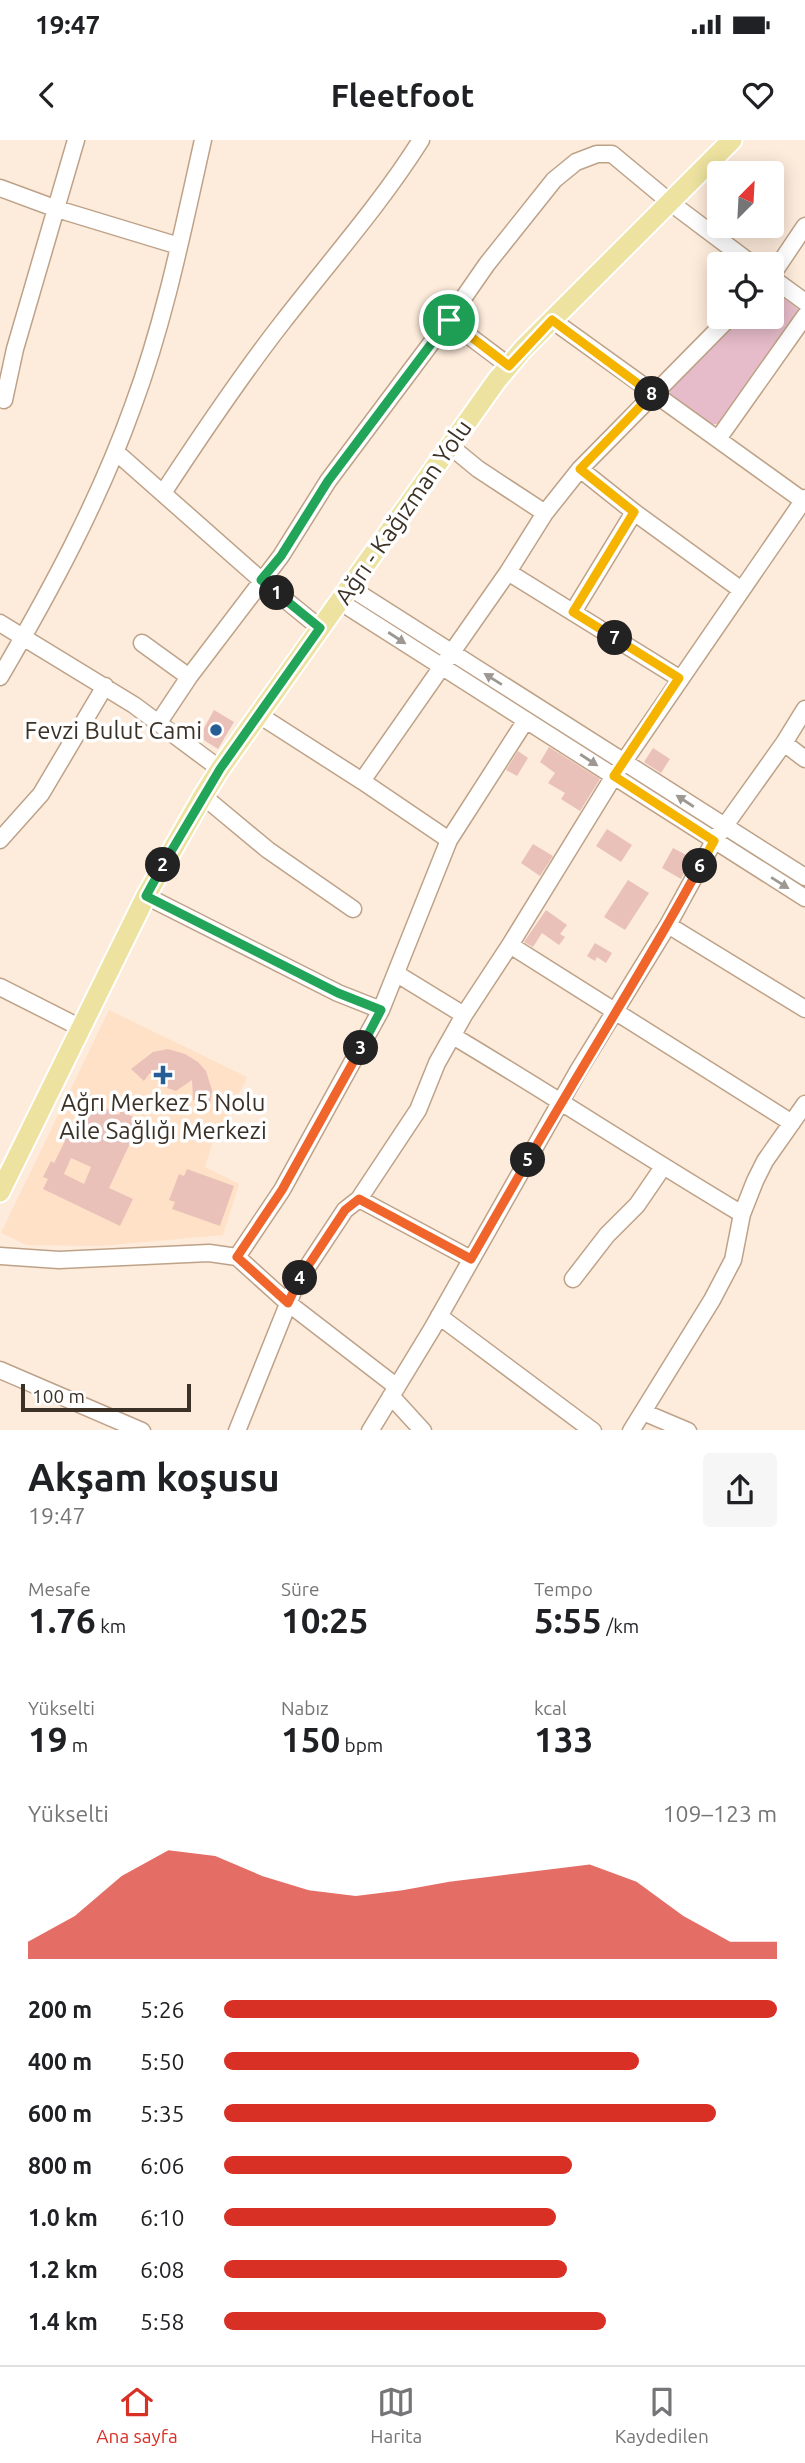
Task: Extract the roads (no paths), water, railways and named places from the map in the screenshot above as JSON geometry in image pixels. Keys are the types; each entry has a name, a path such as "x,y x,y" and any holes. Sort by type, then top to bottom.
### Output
{"main road":[{"name":"Ağrı - Kağızman Yolu","path":"3,1179 146,896 220,769 509,366 732,140"}],"street":[{"path":"0,398 4,400 15,349 76,140"},
{"path":"0,677 42,606 99,494 116,452 159,324 203,140"},
{"path":"163,493 217,410 283,321 373,210 421,140"},
{"path":"159,722 189,677 281,556 328,481 488,264 554,180 576,162 597,154 612,154 736,252"},
{"path":"0,188 57,209 179,246"},
{"path":"784,259 803,232"},
{"path":"784,285 805,302"},
{"path":"718,439 805,316"},
{"path":"449,320 509,366"},
{"path":"237,1430 296,1284 345,1210 359,1199 418,1110 438,1063 464,1015 510,946 614,776 740,589 804,500 552,320"},
{"path":"362,780 508,572 545,513 580,469 718,329"},
{"path":"450,446 478,469 545,513"},
{"path":"116,452 261,580 320,628"},
{"path":"580,469 740,589"},
{"path":"573,612 634,512"},
{"path":"508,572 679,678"},
{"path":"344,594 452,652 805,877"},
{"path":"344,594 441,666 805,898"},
{"path":"0,623 159,722 220,769"},
{"path":"142,643 189,677"},
{"path":"0,840 41,794 105,687"},
{"path":"370,1430 668,925 714,841 805,709"},
{"path":"259,715 362,780 449,840"},
{"path":"237,1257 282,1190 381,1010 449,840 527,720"},
{"path":"784,743 805,759"},
{"path":"203,796 268,850 353,909"},
{"path":"146,896 338,993 381,1010"},
{"path":"668,925 805,1009"},
{"path":"510,946 792,1123"},
{"path":"397,974 464,1015"},
{"path":"0,987 80,1028"},
{"path":"453,1036 742,1214"},
{"path":"631,1430 712,1300 733,1260 742,1214 765,1161 805,1104"},
{"path":"573,1279 607,1235 637,1205 663,1167"},
{"path":"359,1199 471,1259"},
{"path":"0,1256 59,1260 209,1253 237,1257 394,1392 423,1430"},
{"path":"439,1316 593,1430"},
{"path":"0,1370 142,1430"},
{"path":"643,1412 688,1430"}],"place":[{"name":"Fevzi Bulut Cami","path":"216,730"},
{"name":"Ağrı Merkez 5 Nolu Aile Sağlığı Merkezi","path":"163,1075"}]}
